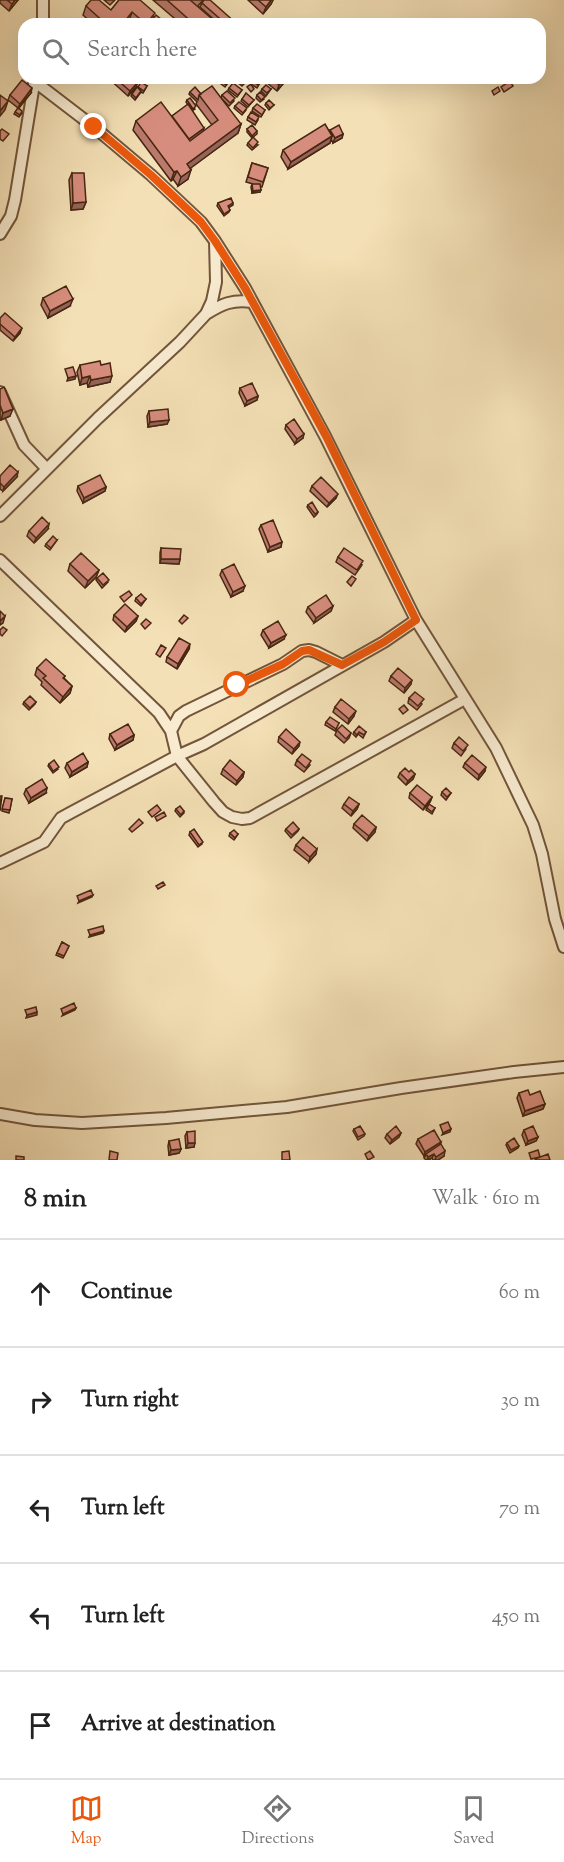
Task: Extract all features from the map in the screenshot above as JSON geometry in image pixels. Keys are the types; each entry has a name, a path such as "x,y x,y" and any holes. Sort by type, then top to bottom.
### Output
{"street":[{"path":"43,0 43,18"},
{"path":"0,234 10,216 15,200 34,84"},
{"path":"40,84 151,175 201,222 215,241 252,302 326,436 416,620 496,748 532,825 542,854 555,919 564,947"},
{"path":"206,314 216,282 215,241"},
{"path":"0,516 206,314 222,305 238,300 252,302"},
{"path":"0,392 24,445 47,469"},
{"path":"0,560 159,713 171,731 177,756 224,812 242,819 250,818 465,699"},
{"path":"0,863 44,842 61,818 204,744 384,642 416,620"},
{"path":"159,713 179,716 283,664 302,651 316,652 342,665"},
{"path":"171,731 179,716"},
{"path":"0,1114 34,1120 82,1123 166,1118 287,1107 514,1071 564,1067"}],"building":[{"path":"91,0 99,0 111,10 119,0 140,0 155,13 151,18 139,18 132,12 127,18 99,18 86,6"},
{"path":"167,0 190,0 211,18 187,18"},
{"path":"204,0 210,0 230,18 219,18 202,3"},
{"path":"258,0 271,0 266,7"},
{"path":"19,84 27,84 32,88 20,104 10,95"},
{"path":"122,84 136,84 130,91"},
{"path":"140,84 147,86 144,91 138,87"},
{"path":"234,84 242,90 238,95 229,88"},
{"path":"251,84 254,89 251,92 247,87"},
{"path":"506,84 513,86 504,92 501,87"},
{"path":"266,85 271,89 267,93 262,89"},
{"path":"212,86 241,124 187,164 191,170 181,177 177,171 174,172 136,121 161,102 190,141 218,120 199,95"},
{"path":"137,87 141,91 136,98 132,94"},
{"path":"195,87 201,94 198,100 190,92"},
{"path":"498,87 500,91 494,95 492,91"},
{"path":"227,91 235,98 230,103 222,95"},
{"path":"260,92 265,97 261,100 257,95"},
{"path":"246,93 254,100 249,105 242,99"},
{"path":"0,95 8,101 0,111"},
{"path":"190,98 196,106 193,109 187,100"},
{"path":"269,100 274,105 270,108 266,103"},
{"path":"239,102 247,108 243,113 235,106"},
{"path":"188,104 204,128 189,139 172,116"},
{"path":"257,104 265,110 262,115 253,108"},
{"path":"18,108 22,111 20,115 15,112"},
{"path":"251,112 259,117 256,122 248,117"},
{"path":"325,124 332,136 291,162 283,150"},
{"path":"252,125 257,131 252,136 247,129"},
{"path":"339,125 343,134 335,138 330,130"},
{"path":"2,129 9,134 3,141 0,139"},
{"path":"253,137 258,142 253,148 248,143"},
{"path":"252,163 268,168 263,182 248,177"},
{"path":"72,173 84,173 86,202 73,203"},
{"path":"252,184 260,184 261,190 253,191"},
{"path":"231,198 233,203 228,206 230,210 224,214 218,203"},
{"path":"66,286 73,299 50,311 43,298"},
{"path":"5,313 22,328 15,337 0,324 0,318"},
{"path":"100,361 101,365 110,363 112,376 91,380 90,376 82,378 80,365"},
{"path":"73,367 76,376 68,378 65,369"},
{"path":"252,383 258,396 247,401 240,388"},
{"path":"4,387 13,409 3,413 0,405 0,389"},
{"path":"168,409 169,420 150,422 149,411"},
{"path":"294,419 304,434 297,439 286,425"},
{"path":"10,465 18,472 4,487 0,483 0,476"},
{"path":"100,475 106,487 84,498 78,486"},
{"path":"321,477 338,494 329,503 312,486"},
{"path":"312,502 318,512 315,514 308,505"},
{"path":"42,517 49,524 36,538 29,531"},
{"path":"273,520 282,542 270,547 261,525"},
{"path":"53,536 57,540 51,548 46,544"},
{"path":"161,548 181,549 180,559 161,559"},
{"path":"344,548 363,561 357,570 338,557"},
{"path":"81,553 99,570 88,581 70,564"},
{"path":"234,564 245,586 233,592 222,570"},
{"path":"103,573 109,580 103,585 97,578"},
{"path":"352,576 356,579 351,586 347,582"},
{"path":"129,591 132,595 124,602 120,597"},
{"path":"141,594 146,599 141,604 136,598"},
{"path":"326,595 333,606 316,618 308,607"},
{"path":"125,604 138,616 127,627 114,615"},
{"path":"0,611 5,616 0,621"},
{"path":"184,615 188,618 182,624 179,621"},
{"path":"146,619 151,623 145,629 141,624"},
{"path":"278,621 286,635 271,643 263,630"},
{"path":"3,627 7,630 2,636 0,630"},
{"path":"179,638 190,644 178,664 167,657"},
{"path":"161,645 166,648 160,657 156,654"},
{"path":"46,659 65,676 63,678 72,686 63,697 43,678 46,676 37,668"},
{"path":"398,668 412,680 405,688 391,676"},
{"path":"415,692 424,699 418,706 409,698"},
{"path":"30,696 36,702 30,708 24,702"},
{"path":"341,699 356,711 349,719 335,707"},
{"path":"404,705 408,710 403,714 399,709"},
{"path":"330,717 339,723 336,729 326,722"},
{"path":"128,724 134,735 117,745 110,734"},
{"path":"342,725 351,733 346,739 337,730"},
{"path":"359,726 366,732 364,735 359,732 357,735 354,732"},
{"path":"286,729 300,742 294,749 279,737"},
{"path":"459,737 468,745 463,751 454,743"},
{"path":"83,753 88,762 72,772 67,763"},
{"path":"302,754 311,761 306,768 297,760"},
{"path":"472,755 486,767 479,775 465,763"},
{"path":"54,760 59,767 53,771 49,764"},
{"path":"230,760 244,772 237,781 223,769"},
{"path":"405,768 415,774 408,781 400,773"},
{"path":"42,779 47,788 31,798 26,789"},
{"path":"417,785 432,797 425,806 410,793"},
{"path":"446,788 451,793 447,797 442,792"},
{"path":"349,797 359,804 353,811 344,804"},
{"path":"5,798 12,799 10,810 2,809"},
{"path":"429,804 435,808 432,812 427,808"},
{"path":"157,805 161,810 152,817 148,812"},
{"path":"180,806 184,811 181,815 176,809"},
{"path":"164,812 166,816 157,821 155,817"},
{"path":"362,815 376,827 369,836 354,824"},
{"path":"139,819 143,823 132,832 129,829"},
{"path":"293,822 299,829 292,835 286,829"},
{"path":"194,829 203,842 199,845 190,832"},
{"path":"234,830 238,834 235,838 230,833"},
{"path":"303,837 317,849 310,857 296,845"},
{"path":"163,882 165,885 158,889 156,886"},
{"path":"91,890 93,895 79,901 77,896"},
{"path":"103,926 104,931 90,935 88,930"},
{"path":"62,942 69,946 64,956 57,953"},
{"path":"74,1003 76,1008 63,1014 61,1009"},
{"path":"36,1007 37,1012 27,1015 25,1010"},
{"path":"528,1090 530,1095 540,1091 545,1104 525,1111 519,1093"},
{"path":"448,1122 451,1129 443,1133 440,1125"},
{"path":"360,1126 365,1134 358,1137 354,1129"},
{"path":"396,1126 401,1133 392,1140 387,1134"},
{"path":"533,1126 538,1137 528,1141 524,1130"},
{"path":"434,1130 441,1142 425,1152 418,1139"},
{"path":"195,1131 195,1143 188,1143 187,1132"},
{"path":"514,1138 519,1146 511,1150 507,1143"},
{"path":"179,1139 181,1149 171,1150 169,1141"},
{"path":"441,1144 445,1151 436,1157 434,1154 428,1157 426,1154"},
{"path":"538,1150 540,1157 531,1159 529,1153"},
{"path":"110,1151 118,1153 117,1160 109,1160"},
{"path":"289,1151 290,1160 282,1160 282,1152"},
{"path":"370,1151 374,1157 368,1160 365,1154"},
{"path":"548,1154 550,1160 535,1159"},
{"path":"16,1156 24,1157 24,1160 16,1160"}],"route":[{"path":"94,127 151,175 201,222 215,241 245,288 326,436 416,620 384,642 342,665 316,652 302,651 283,664 237,685"}]}
